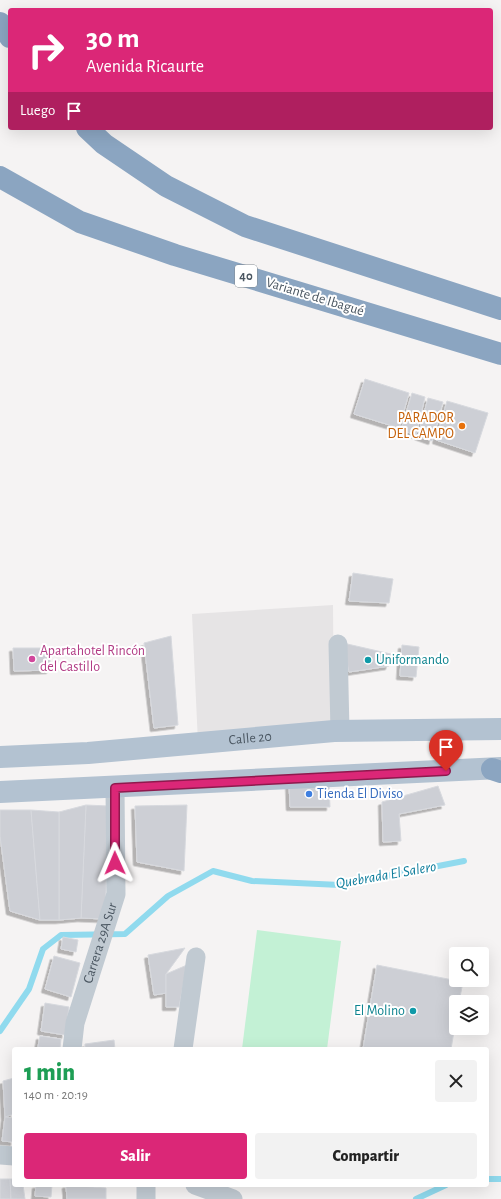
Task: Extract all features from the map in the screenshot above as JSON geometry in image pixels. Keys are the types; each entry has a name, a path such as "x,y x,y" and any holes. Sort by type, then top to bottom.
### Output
{"highway":[{"path":"0,23 8,34"},
{"path":"89,130 104,144 166,186 245,226 501,309"},
{"name":"Variante de Ibagué","path":"0,177 80,222 175,255 501,354"}],"main road":[{"name":"Calle 20","path":"0,757 88,753 340,731 501,728"},
{"path":"0,792 498,770"}],"street":[{"path":"338,644 340,731"},
{"name":"Carrera 29A Sur","path":"72,1047 75,1023 116,894 115,788"},
{"path":"183,1047 196,956"},
{"path":"0,1154 12,1156"},
{"path":"146,1187 146,1199"},
{"path":"200,1187 233,1199"}],"shaded area":[{"path":"333,605 334,731 198,743 192,614"}],"green space":[{"path":"257,930 341,941 327,1047 242,1047"}],"building":[{"path":"365,379 409,393 399,428 354,414"},
{"path":"412,393 425,397 416,435 401,430"},
{"path":"428,398 443,402 432,441 418,436"},
{"name":"PARADOR DEL CAMPO","path":"447,401 488,413 475,453 436,440"},
{"path":"353,573 393,579 389,603 349,601"},
{"path":"171,636 178,725 154,728 144,643"},
{"name":"Uniformando","path":"343,643 391,654 389,666 349,672"},
{"path":"402,645 419,647 416,677 400,676"},
{"name":"Apartahotel Rincón del Castillo","path":"13,648 50,648 50,670 14,671"},
{"name":"Tienda El Diviso","path":"289,782 329,782 330,807 290,807"},
{"path":"438,786 445,805 399,814 401,841 383,842 382,802"},
{"path":"86,805 109,806 105,919 81,918"},
{"path":"86,805 81,918 59,920 59,812"},
{"path":"187,805 184,871 137,862 135,806"},
{"path":"0,810 31,810 40,920 10,911 0,836"},
{"path":"31,810 59,812 59,920 40,920"},
{"path":"63,937 78,940 76,952 61,949"},
{"path":"185,948 166,974 166,993 154,995 148,955"},
{"path":"54,956 80,963 71,997 45,989"},
{"path":"187,965 179,1007 166,1007 166,974"},
{"name":"El Molino","path":"377,965 449,979 449,987 462,987 460,995 449,995 449,1035 453,1035 451,1047 363,1047"},
{"path":"45,1003 69,1007 65,1035 41,1031"},
{"path":"40,1036 61,1039 60,1047 38,1047"},
{"path":"114,1040 115,1047 85,1047 85,1044"},
{"path":"12,1079 12,1115 5,1117 3,1081"},
{"path":"5,1117 12,1118 12,1142 2,1141"},
{"path":"0,1179 10,1179 11,1199 0,1199"},
{"path":"10,1179 12,1179 12,1187 23,1187 25,1199 11,1199"},
{"path":"36,1187 52,1187 51,1197 35,1196"},
{"path":"66,1187 85,1187 86,1199 67,1199"},
{"path":"66,1187 106,1188 106,1199 67,1199"}],"waterway":[{"name":"Quebrada El Salero","path":"0,1031 29,989 43,949 61,935 125,934 168,896 213,871 252,881 340,885 464,861"},
{"name":"Quebrada El Salero","path":"489,1179 501,1179"},
{"name":"Quebrada El Salero","path":"416,1199 442,1187"}],"place":[{"name":"PARADOR DEL CAMPO","path":"462,426"},
{"name":"Apartahotel Rincón del Castillo","path":"32,659"},
{"name":"Uniformando","path":"368,660"},
{"name":"Tienda El Diviso","path":"309,794"},
{"name":"El Molino","path":"413,1011"}],"route":[{"path":"115,863 115,788 446,771"}]}
